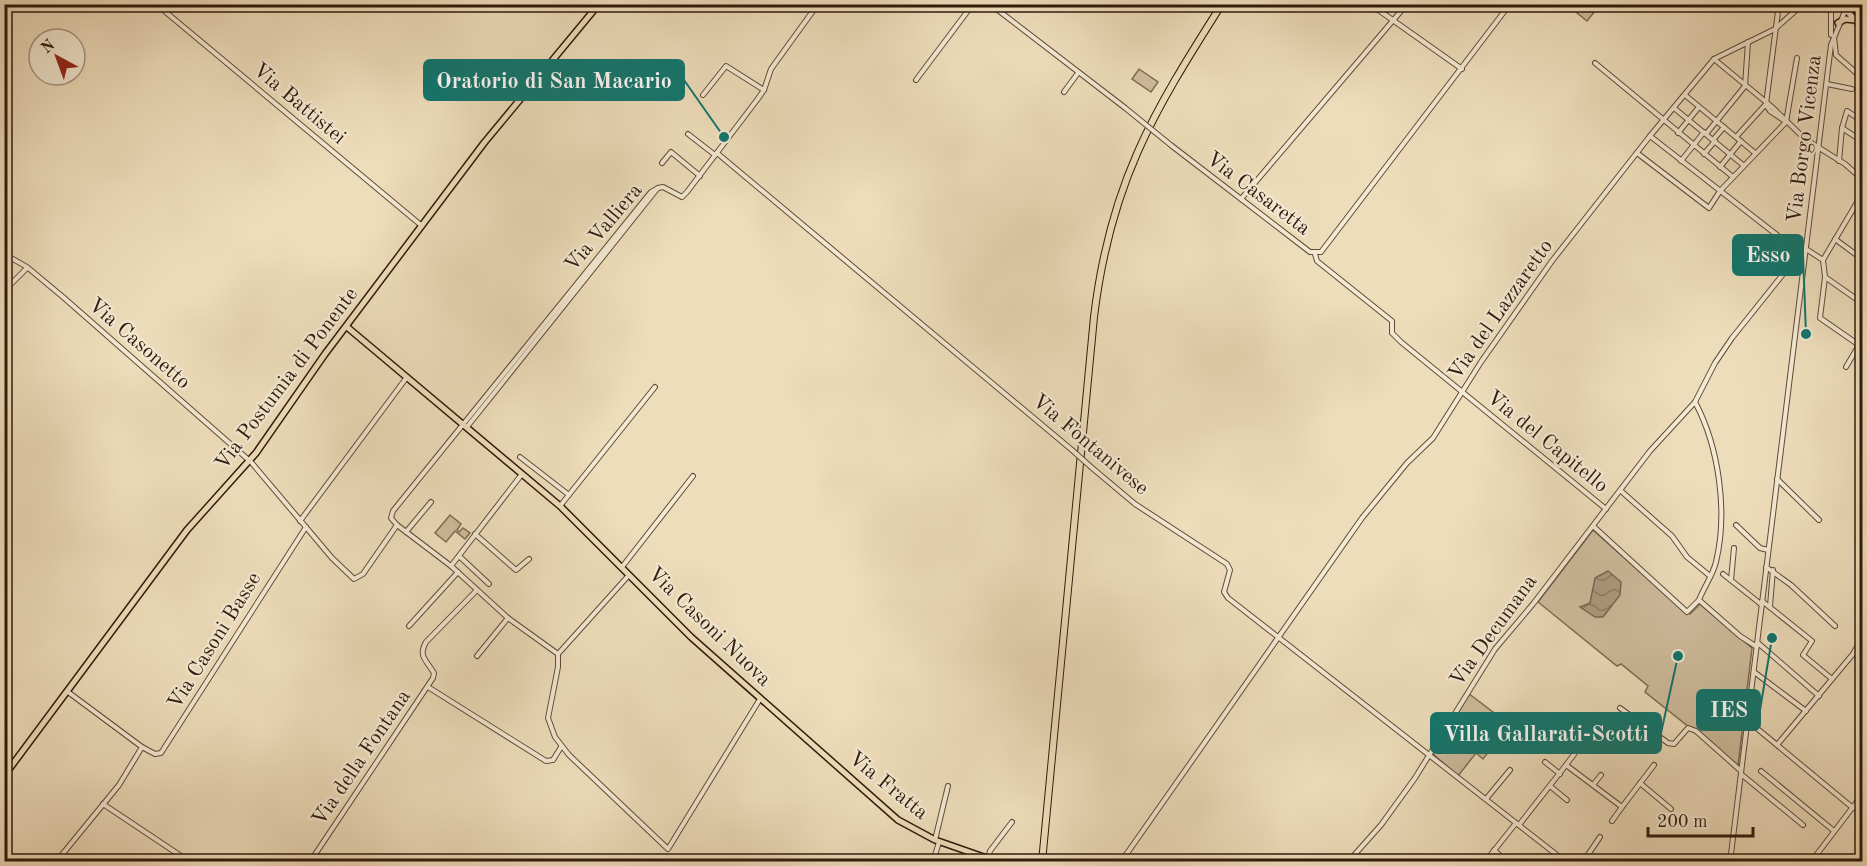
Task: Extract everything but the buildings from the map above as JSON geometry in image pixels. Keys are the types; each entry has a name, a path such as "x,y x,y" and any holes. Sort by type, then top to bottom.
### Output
{"highway":[{"path":"1042,861 1094,317 1102,258 1117,201 1139,143 1162,100 1222,4"}],"main road":[{"name":"Via Postumia di Ponente","path":"4,776 187,530 249,461 492,134 599,4"},
{"path":"1840,4 1848,6 1863,18"},
{"path":"1856,4 1863,13"},
{"path":"1848,6 1855,20 1863,27"},
{"path":"1838,23 1845,19 1855,20"},
{"name":"Via Casoni Nuova","path":"347,327 560,506 668,615 773,710"},
{"name":"Via Fratta","path":"773,710 898,820 937,841 998,861"}],"street":[{"name":"Via Battistei","path":"156,4 422,226"},
{"path":"662,163 672,152 700,176 764,90 771,69 818,4"},
{"path":"916,80 973,4"},
{"name":"Via Casaretta","path":"990,4 1315,254 1321,252 1510,4"},
{"path":"1370,4 1462,69"},
{"path":"1241,199 1407,4"},
{"path":"1736,137 1766,104 1779,4"},
{"name":"Via del Lazzaretto","path":"1121,861 1362,518 1407,463 1433,438 1461,393 1552,261 1650,136 1714,59 1775,29 1803,4"},
{"name":"Via Borgo Vicenza","path":"1831,4 1831,45"},
{"name":"Via Borgo Vicenza","path":"1730,861 1831,45 1833,34 1848,6"},
{"path":"1833,34 1836,56 1863,78"},
{"path":"1681,161 1745,86 1748,42"},
{"path":"1637,153 1709,208 1720,190 1786,122 1797,58"},
{"path":"1714,59 1818,150 1839,161 1863,179"},
{"path":"1595,63 1732,177"},
{"path":"704,95 726,66 764,90"},
{"path":"1064,92 1078,73"},
{"path":"1827,84 1852,89"},
{"path":"1685,95 1755,153"},
{"path":"1678,133 1699,107"},
{"path":"1674,108 1743,165"},
{"path":"1839,161 1842,128 1847,111 1863,121"},
{"path":"1704,154 1724,127"},
{"path":"1842,128 1863,141"},
{"name":"Via Fontanivese","path":"688,134 716,154 1136,504 1227,564 1230,570 1224,592 1279,639 1566,861"},
{"path":"1650,136 1800,254 1806,251 1823,260"},
{"path":"1720,167 1741,141"},
{"path":"1856,172 1863,164"},
{"name":"Via Valliera","path":"397,525 391,518 393,511 466,426 658,188 663,187 677,197 682,197 700,176"},
{"path":"1846,367 1858,345 1820,318 1825,277 1823,260 1863,194"},
{"path":"1835,239 1863,259"},
{"name":"Via Casonetto","path":"4,254 27,267 249,461 332,558 354,579 363,574 397,525"},
{"name":"Via del Capitello","path":"1315,254 1317,261 1392,321 1392,333 1401,342 1461,393 1534,448 1606,509"},
{"name":"Via Decumana","path":"1348,861 1381,825 1416,778 1428,755 1496,649 1650,451 1695,402 1715,363 1732,338 1800,254"},
{"path":"4,291 27,267"},
{"path":"1825,277 1863,303"},
{"path":"300,520 407,378"},
{"path":"560,506 655,387"},
{"path":"1593,526 1687,612 1699,600 1717,561 1721,506 1711,441 1695,402"},
{"path":"520,457 569,495"},
{"path":"450,566 522,474"},
{"name":"Via Casoni Nuova","path":"622,567 693,476"},
{"path":"1777,478 1819,520"},
{"path":"1621,491 1672,536 1687,557 1710,576"},
{"path":"406,532 431,502"},
{"path":"397,525 458,572 508,618 558,654"},
{"path":"1736,525 1760,548 1768,550"},
{"name":"Via Casoni Basse","path":"142,747 155,754 161,753 306,527"},
{"path":"475,534 516,570 530,559"},
{"path":"1731,580 1734,548"},
{"path":"459,556 489,584"},
{"path":"1766,567 1773,570 1835,626"},
{"path":"1770,606 1773,570"},
{"path":"409,626 458,572"},
{"path":"629,574 558,654 558,667 548,718 561,747 668,849 760,699"},
{"path":"1723,574 1762,603 1770,606 1812,641 1803,655 1832,680"},
{"path":"428,687 434,673 422,657 426,642 477,590"},
{"path":"1699,600 1740,636 1757,645 1819,696"},
{"path":"477,656 508,618"},
{"path":"1777,745 1832,680 1863,638"},
{"path":"1754,672 1806,711"},
{"name":"Via della Fontana","path":"310,861 428,687 546,761 553,760 561,747"},
{"path":"56,861 119,785 142,747 68,692"},
{"path":"1620,708 1668,743 1674,744 1688,728 1696,731 1803,825"},
{"path":"1748,722 1852,808"},
{"path":"1485,861 1560,774 1575,753"},
{"path":"1545,762 1560,774"},
{"path":"1566,765 1622,807"},
{"path":"1612,821 1654,765"},
{"path":"1486,799 1510,770"},
{"path":"1761,771 1834,831"},
{"path":"1593,785 1601,774"},
{"path":"1640,783 1671,809"},
{"path":"1551,784 1567,800"},
{"path":"933,861 948,786"},
{"path":"1811,861 1863,795"},
{"path":"103,804 190,861"},
{"path":"988,858 990,851 1012,822"},
{"path":"1582,861 1600,837"},
{"path":"1494,850 1508,861"}],"shaded area":[{"path":"1597,4 1599,6 1587,21 1567,5"},
{"path":"1139,69 1158,82 1151,92 1132,79"},
{"path":"450,515 461,524 457,530 459,532 463,528 470,533 465,539 455,531 446,542 435,533"},
{"path":"1593,530 1683,610 1690,614 1700,604 1752,648 1738,766 1645,692 1648,686 1621,664 1617,666 1538,602"},
{"path":"1468,693 1510,725 1483,759 1476,753 1458,776 1433,754"}],"water":[{"path":"1608,571 1621,582 1620,595 1603,617 1595,617 1580,607 1590,603 1595,578"}],"place":[{"name":"Oratorio di San Macario","path":"724,137"},
{"name":"Esso","path":"1806,334"},
{"name":"IES","path":"1772,638"},
{"name":"Villa Gallarati-Scotti","path":"1678,656"}]}
